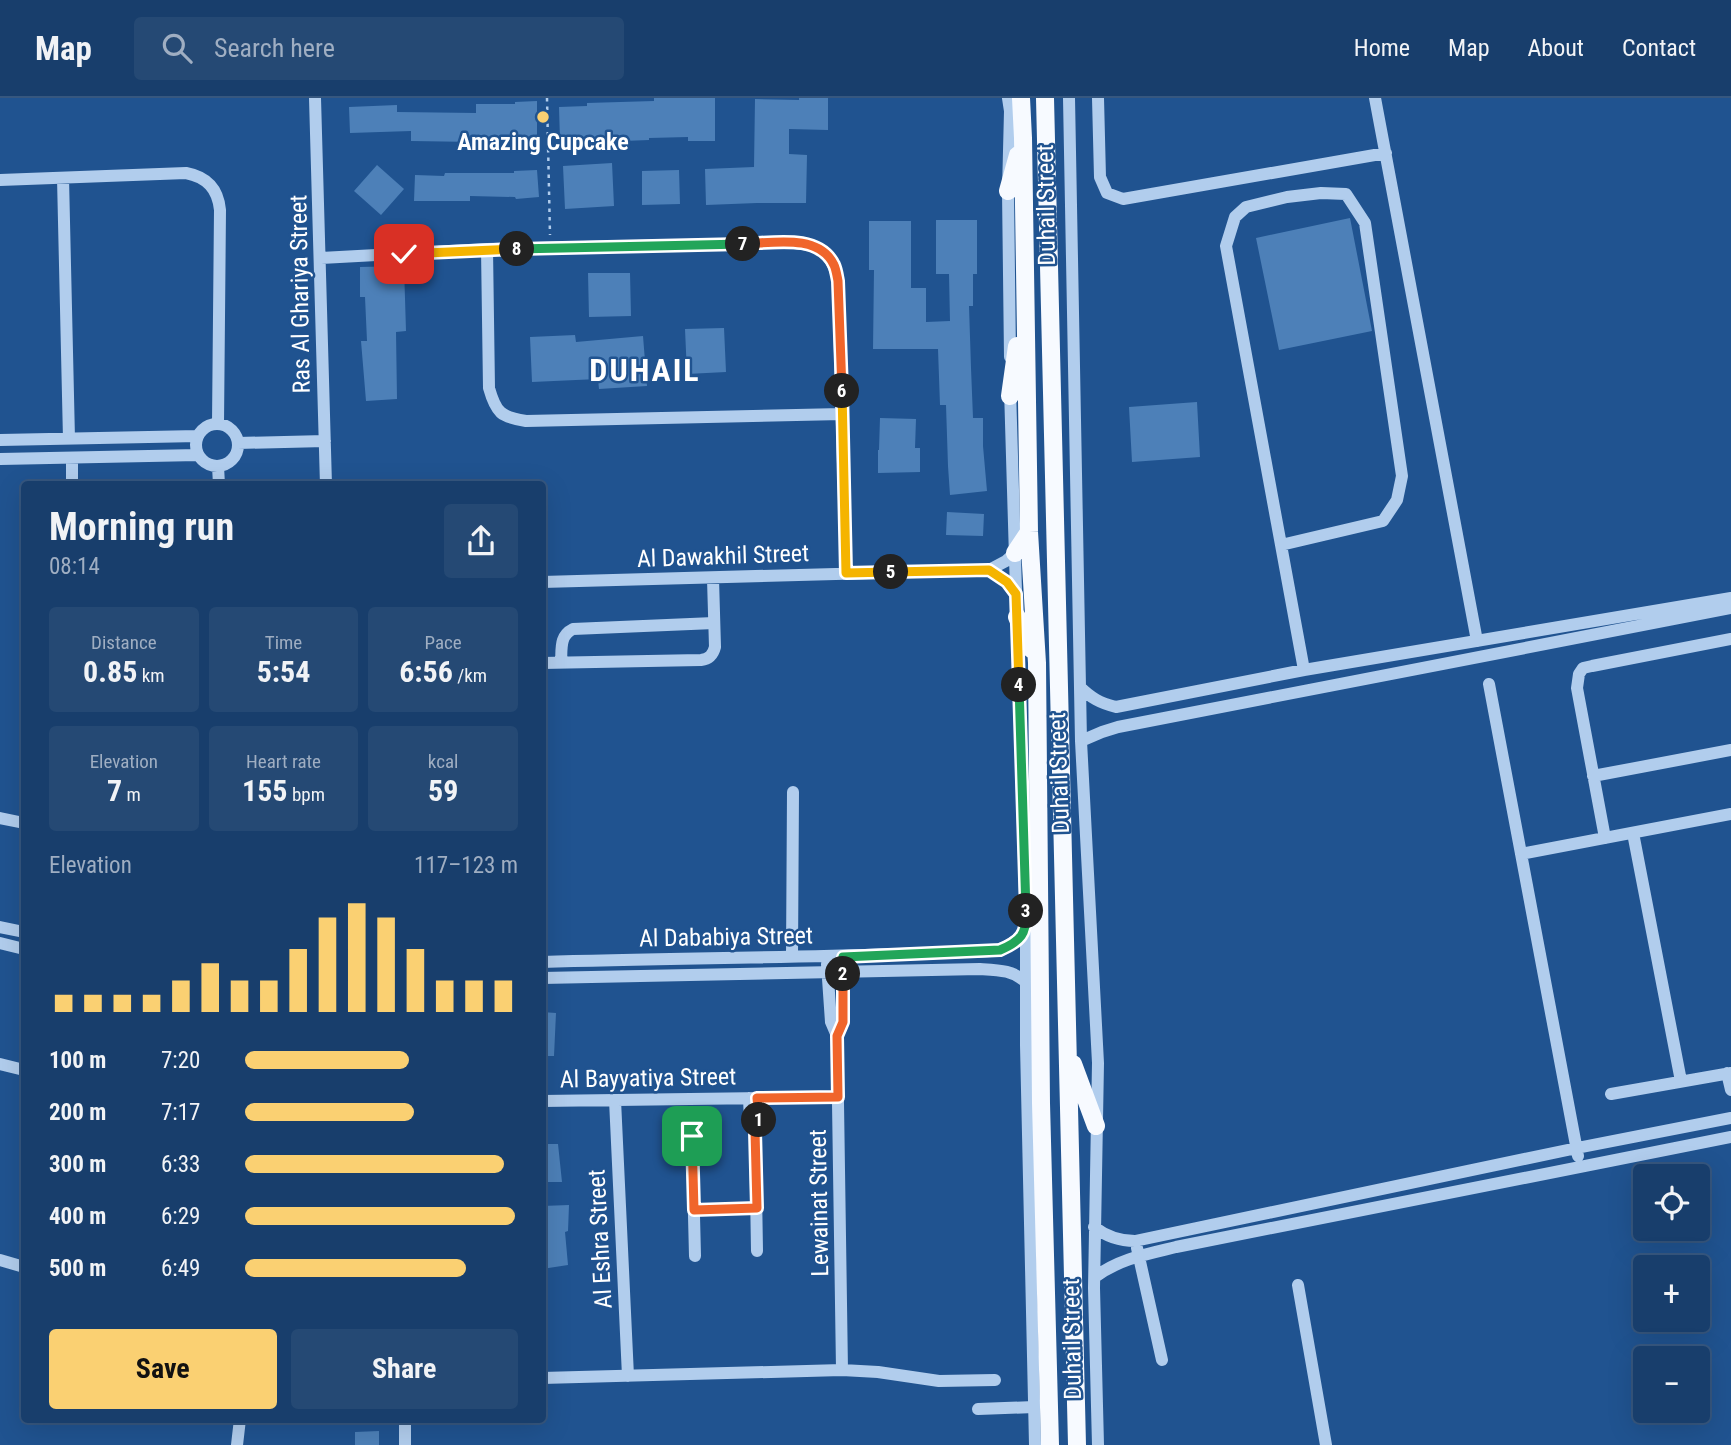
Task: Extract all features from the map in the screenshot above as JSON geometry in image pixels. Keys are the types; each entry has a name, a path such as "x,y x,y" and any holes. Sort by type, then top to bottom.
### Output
{"main road":[{"name":"Duhail Street","path":"1045,98 1077,1445"},
{"name":"Duhail Street","path":"1013,102 1023,138 1029,532 1037,663 1041,1077 1049,1445"},
{"path":"1008,191 1023,138"},
{"path":"1010,396 1025,283"},
{"path":"1015,553 1029,532"},
{"path":"1017,617 1037,663"},
{"path":"1026,1045 1041,1077"},
{"path":"1068,1049 1096,1126"}],"street":[{"name":"Duhail Street","path":"1069,98 1081,741 1097,1031 1094,1227 1098,1445"},
{"path":"1098,98 1100,177 1107,193 1123,199 1386,153"},
{"path":"1375,98 1477,641"},
{"name":"Ras Al Ghariya Street","path":"316,99 326,481"},
{"name":"Duhail Street","path":"1013,102 1008,191 1010,396 1026,928 1035,1445"},
{"path":"0,180 186,173 208,181 217,194 219,210 218,425"},
{"path":"64,178 69,439"},
{"path":"1281,545 1383,521 1397,500 1402,477 1365,223 1346,194 1321,192 1246,207 1235,217 1226,246 1281,545 1304,670"},
{"path":"321,258 487,249 792,243 808,244 822,251 834,264 838,281 846,573"},
{"path":"487,249 489,388 496,409 503,415 526,421 842,414"},
{"path":"218,425 232,430 238,443 233,459 218,466 207,464 198,455 197,449 198,436 206,427 218,425"},
{"path":"0,440 198,436"},
{"path":"238,443 325,441"},
{"path":"0,459 198,455"},
{"path":"72,458 72,481"},
{"path":"218,466 219,481"},
{"path":"989,570 1001,565 1015,553"},
{"path":"989,570 1007,582 1016,594"},
{"name":"Al Dawakhil Street","path":"546,582 989,570"},
{"path":"546,663 705,659 714,651 713,579"},
{"path":"1080,687 1101,703 1116,708 1304,670 1731,598"},
{"path":"1081,741 1118,727 1731,608"},
{"path":"561,663 563,637 573,629 714,624"},
{"path":"1605,838 1577,688 1579,674 1583,668 1731,639"},
{"path":"1489,684 1580,1166"},
{"path":"1116,708 1118,727"},
{"path":"1594,776 1731,750"},
{"path":"792,956 793,792"},
{"path":"1521,854 1731,814"},
{"path":"0,818 21,822"},
{"path":"1633,833 1681,1081"},
{"path":"0,927 21,931"},
{"name":"Al Dababiya Street","path":"546,962 843,957 1000,950 1016,942 1026,928"},
{"path":"0,943 21,948"},
{"name":"Lewainat Street","path":"827,956 831,1022 837,1036 842,1370"},
{"name":"Lewainat Street","path":"837,1036 843,1022 843,957"},
{"name":"Al Dababiya Street","path":"546,978 998,970 1014,974 1027,983"},
{"path":"0,1065 21,1069"},
{"path":"1611,1094 1729,1073 1731,1090"},
{"name":"Al Bayyatiya Street","path":"546,1101 838,1097"},
{"path":"753,1098 750,1122 755,1131 757,1251"},
{"name":"Al Eshra Street","path":"615,1100 628,1376"},
{"path":"1094,1227 1114,1239 1135,1241 1731,1118"},
{"path":"692,1136 695,1256"},
{"path":"1095,1277 1115,1264 1166,1249 1731,1137"},
{"path":"694,1210 757,1208"},
{"path":"1164,1234 1166,1249"},
{"path":"1135,1241 1161,1360"},
{"path":"0,1260 21,1266"},
{"path":"1298,1285 1325,1445"},
{"path":"546,1378 842,1370 939,1381 995,1380"},
{"path":"978,1409 1034,1408"},
{"path":"237,1445 240,1423"},
{"path":"405,1423 405,1445"}],"path":[{"path":"547,98 550,248"}],"building":[{"path":"654,98 715,98 715,141 688,141 688,137 623,141 560,140 559,107 587,106 587,103 654,101"},
{"path":"828,98 828,130 789,129 789,154 807,155 806,203 706,205 705,169 754,167 755,99"},
{"path":"537,101 537,139 411,141 411,131 350,133 349,107 397,105 397,112 476,113 476,104"},
{"path":"612,163 614,206 565,209 563,166"},
{"path":"377,165 404,189 381,215 354,191"},
{"path":"537,170 539,197 516,199 470,196 470,201 414,201 415,175 444,176 445,173 514,173"},
{"path":"679,170 680,204 642,205 642,171"},
{"path":"1350,218 1372,331 1279,350 1256,238"},
{"path":"936,220 977,220 977,274 973,274 973,306 969,306 971,368 973,418 983,418 987,491 950,495 946,405 940,405 938,349 873,349 874,270 869,270 869,221 911,221 911,288 926,288 926,322 950,321 949,274 936,274"},
{"path":"404,266 406,331 396,332 397,399 366,401 361,341 367,341 365,297 360,297 360,267"},
{"path":"588,273 630,273 631,316 589,317"},
{"path":"724,328 726,372 687,374 685,329"},
{"path":"575,335 576,342 643,336 647,386 599,389 598,379 532,382 530,337"},
{"path":"1197,402 1200,457 1132,462 1129,407"},
{"path":"880,418 916,419 915,448 920,448 920,472 878,473"},
{"path":"947,512 984,514 983,536 946,535"},
{"path":"546,1012 556,1013 554,1056 546,1056"},
{"path":"546,1144 558,1144 562,1182 546,1182"},
{"path":"569,1205 568,1231 565,1232 568,1265 546,1268 546,1206"},
{"path":"379,1431 379,1445 355,1445 355,1432"}],"place":[{"name":"Amazing Cupcake","path":"543,117"}],"district":[{"name":"DUHAIL","path":"645,370"}],"route":[{"path":"404,254 487,249 792,243 808,244 822,251 834,264 838,281 846,573 989,570 1002,577 1016,594 1026,928 1022,935 1016,942 1000,950 843,957 843,1022 837,1036 838,1097 757,1098 757,1208 694,1210 692,1136"}]}
